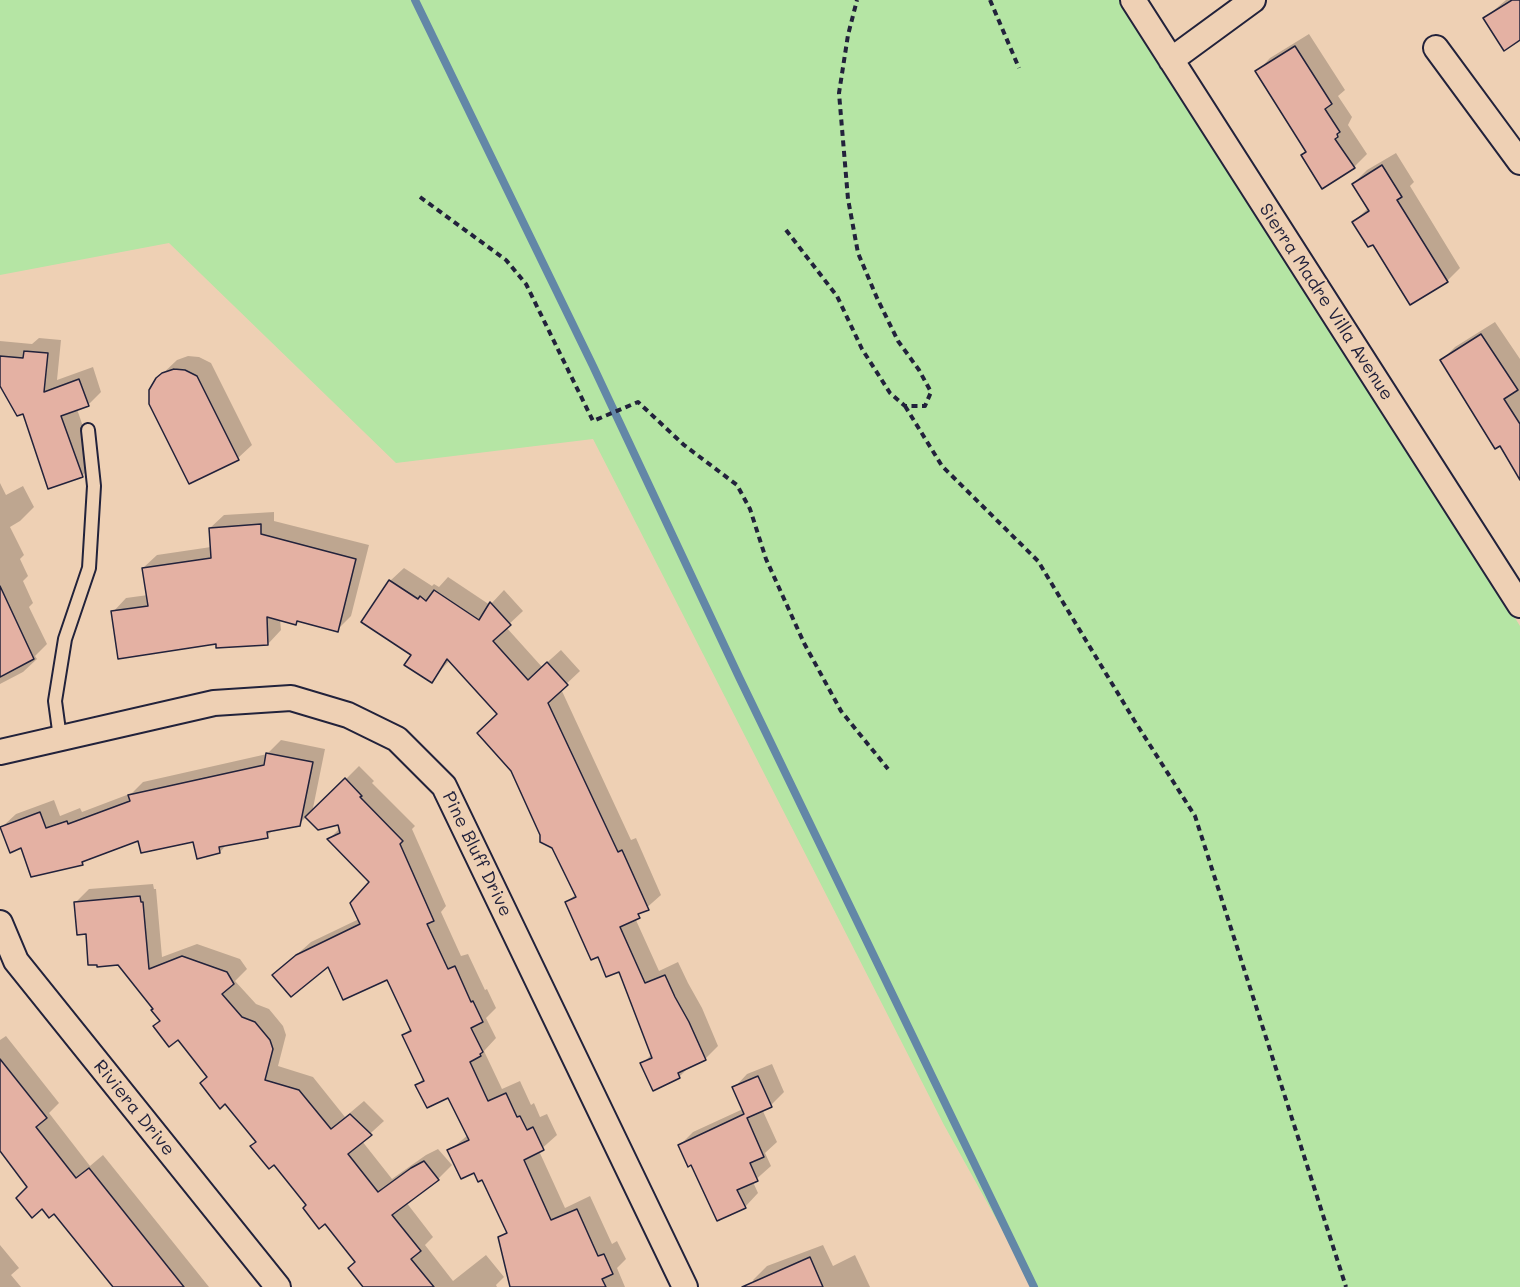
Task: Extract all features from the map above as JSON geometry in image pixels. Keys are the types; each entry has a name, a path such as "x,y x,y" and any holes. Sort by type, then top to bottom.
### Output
{"street":[{"name":"Sierra Madre Villa Avenue","path":"1133,0 1520,604"},
{"path":"1171,60 1253,0"},
{"path":"1436,48 1520,162"},
{"name":"Pine Bluff Drive","path":"0,752 214,703 291,698 348,715 397,739 444,786 685,1287"},
{"name":"Riviera Drive","path":"0,923 8,968 278,1287"}],"lane":[{"path":"60,738 55,701 58,680 65,639 89,568 94,486 88,430"}],"path":[{"path":"857,0 848,35 839,93 848,199 858,253 877,298 898,341 920,370 931,392 925,406 905,406"},
{"path":"990,0 1019,68"},
{"path":"420,197 506,260 526,284 593,422 639,402 684,445 737,485 750,509 766,559 804,644 841,711 888,769"},
{"path":"786,230 837,296 862,349 890,393 905,406 942,466 1038,561 1195,816 1346,1287"}],"green space":[{"path":"0,0 1132,0 1520,626 1520,1287 1034,1287 944,1125 593,439 396,463 169,243 0,275"}],"building":[{"path":"1512,0 1520,0 1520,40 1504,51 1483,18"},
{"path":"1295,46 1332,104 1325,109 1340,132 1335,139 1355,168 1322,189 1301,155 1306,152 1255,71"},
{"path":"1382,165 1402,197 1397,200 1448,282 1410,305 1373,245 1368,247 1352,222 1369,211 1352,184"},
{"path":"1481,334 1518,390 1504,399 1520,424 1520,480 1500,446 1495,449 1440,360"},
{"path":"24,351 48,353 44,392 79,379 89,406 61,416 83,477 48,489 23,414 17,416 0,386 0,356 23,358"},
{"path":"174,369 185,370 197,376 239,460 189,484 149,404 149,390 156,378"},
{"path":"261,524 261,534 356,559 338,632 297,621 296,625 267,617 268,645 216,648 216,644 118,659 111,611 148,606 142,568 211,558 209,528"},
{"path":"389,580 418,599 420,596 426,601 434,590 479,620 490,602 511,625 493,641 528,680 547,662 568,685 548,703 618,852 622,850 649,910 638,914 640,918 620,927 645,983 665,975 706,1060 678,1073 680,1078 653,1091 640,1063 652,1058 619,972 606,977 598,957 591,960 565,902 576,897 552,848 540,842 540,835 511,771 477,733 497,714 447,659 432,683 404,665 411,655 361,622"},
{"path":"0,586 34,659 0,677"},
{"path":"266,753 313,762 300,826 267,832 268,838 219,847 220,853 197,859 193,842 141,853 138,841 82,862 83,865 31,877 21,848 10,853 0,827 40,812 46,828 67,821 68,824 130,801 128,795 264,765"},
{"path":"345,778 362,796 360,797 403,841 400,844 434,921 427,924 448,969 455,966 483,1022 471,1028 483,1052 481,1056 470,1062 488,1101 506,1093 517,1117 520,1116 527,1130 533,1127 544,1150 524,1160 551,1220 577,1209 598,1256 604,1254 613,1274 602,1279 606,1287 510,1287 498,1237 507,1233 482,1180 478,1182 474,1173 461,1179 447,1150 469,1140 448,1098 427,1108 415,1085 424,1081 402,1035 411,1031 387,980 343,1000 328,967 291,997 272,975 296,955 360,924 350,903 369,882 327,839 340,833 338,825 318,830 305,817"},
{"path":"140,896 143,902 149,969 182,956 227,972 234,984 222,994 242,1017 255,1022 270,1040 273,1049 265,1080 299,1090 331,1129 350,1114 372,1135 348,1154 378,1192 424,1161 439,1180 392,1215 421,1251 411,1259 434,1287 363,1287 348,1268 355,1262 325,1224 319,1229 303,1208 306,1205 274,1165 269,1169 250,1146 256,1142 225,1104 220,1109 200,1083 207,1077 178,1040 169,1047 153,1026 160,1021 118,965 97,967 97,965 88,965 86,934 77,935 74,902"},
{"path":"0,1059 47,1118 36,1127 76,1178 89,1168 184,1287 113,1287 54,1214 49,1218 42,1209 32,1218 16,1198 27,1187 0,1151"},
{"path":"758,1076 772,1107 747,1118 764,1157 750,1163 758,1181 737,1190 746,1208 717,1221 691,1165 688,1167 678,1145 744,1114 732,1087"},
{"path":"810,1257 823,1287 742,1287"}],"waterway":[{"path":"415,0 1034,1287"}]}
